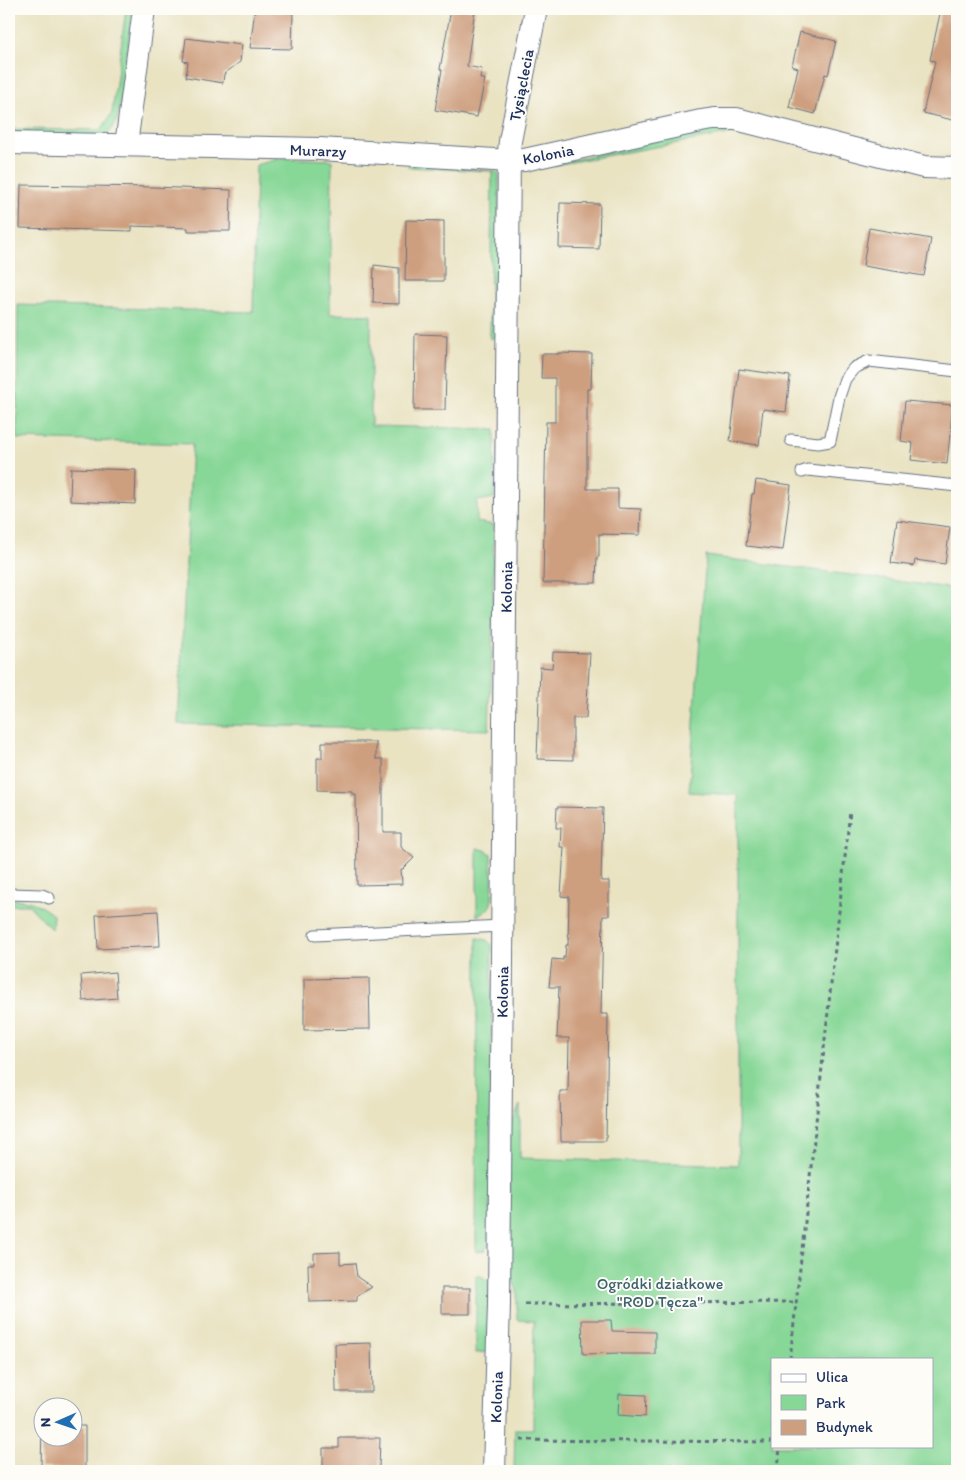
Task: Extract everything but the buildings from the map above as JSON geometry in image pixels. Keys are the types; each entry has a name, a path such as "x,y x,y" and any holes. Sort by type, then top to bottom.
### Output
{"street":[{"path":"126,144 144,9"},
{"name":"Tysiąclecia","path":"510,161 510,140 536,9"},
{"name":"Kolonia","path":"494,1471 499,1304 510,161 524,160 701,121 727,118 827,141 924,167 957,168"},
{"name":"Murarzy","path":"9,143 320,149 510,161"}],"lane":[{"path":"791,440 818,444 830,441 839,397 845,379 854,368 869,361 957,371"},
{"path":"802,472 808,470 957,486"},
{"path":"9,894 42,895 49,898"},
{"path":"314,935 502,926"}],"path":[{"path":"790,1358 850,811"},
{"path":"954,948 957,922"},
{"path":"499,1304 796,1302"},
{"path":"495,1440 771,1442"},
{"path":"778,1471 780,1448"}],"green space":[{"path":"126,9 133,9 119,109 112,129 106,135 9,136 9,129 101,130 112,113"},
{"path":"718,129 739,132 538,168 695,131"},
{"path":"282,158 332,160 330,314 371,315 371,426 495,429 494,498 477,501 477,522 494,525 489,730 178,724 192,444 17,439 18,305 253,312 256,165"},
{"path":"412,163 496,171 499,174 498,336 490,339 492,171 407,167"},
{"name":"Ogródki działkowe \"ROD Tęcza\"","path":"706,556 957,589 957,1471 514,1471 515,1429 533,1429 534,1321 517,1320 517,1290 510,1276 509,1130 520,1105 520,1158 738,1165 738,795 689,792"},
{"path":"477,848 491,854 493,889 490,906 486,911 477,916"},
{"path":"9,899 33,902 53,915 52,930 29,905 9,905"},
{"path":"477,938 487,940 492,945 490,1242 485,1250 476,1252"},
{"path":"476,1276 481,1276 489,1281 489,1352 476,1353"}]}
